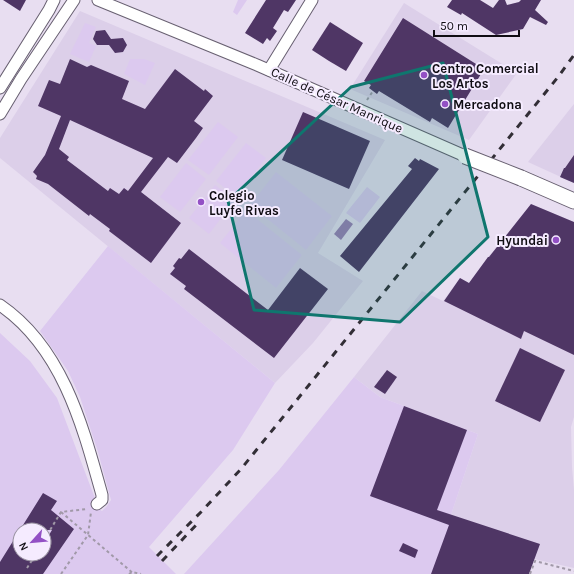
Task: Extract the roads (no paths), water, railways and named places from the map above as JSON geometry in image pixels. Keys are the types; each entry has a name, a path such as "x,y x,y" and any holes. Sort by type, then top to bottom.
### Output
{"street":[{"path":"0,88 54,0"},
{"path":"0,114 21,79 74,0"},
{"name":"Calle de César Manrique","path":"98,0 269,70 465,156 574,201"},
{"path":"269,70 312,0"},
{"path":"1,305 28,330 48,355 70,394 84,432 102,495 102,500 97,504"}],"railway":[{"path":"157,556 241,469 558,77 574,55"},
{"path":"162,561 198,523"}],"place":[{"name":"Centro Comercial Los Artos","path":"424,75"},
{"name":"Mercadona","path":"445,104"},
{"name":"Colegio Luyfe Rivas","path":"201,202"},
{"name":"Hyundai","path":"556,240"}]}
